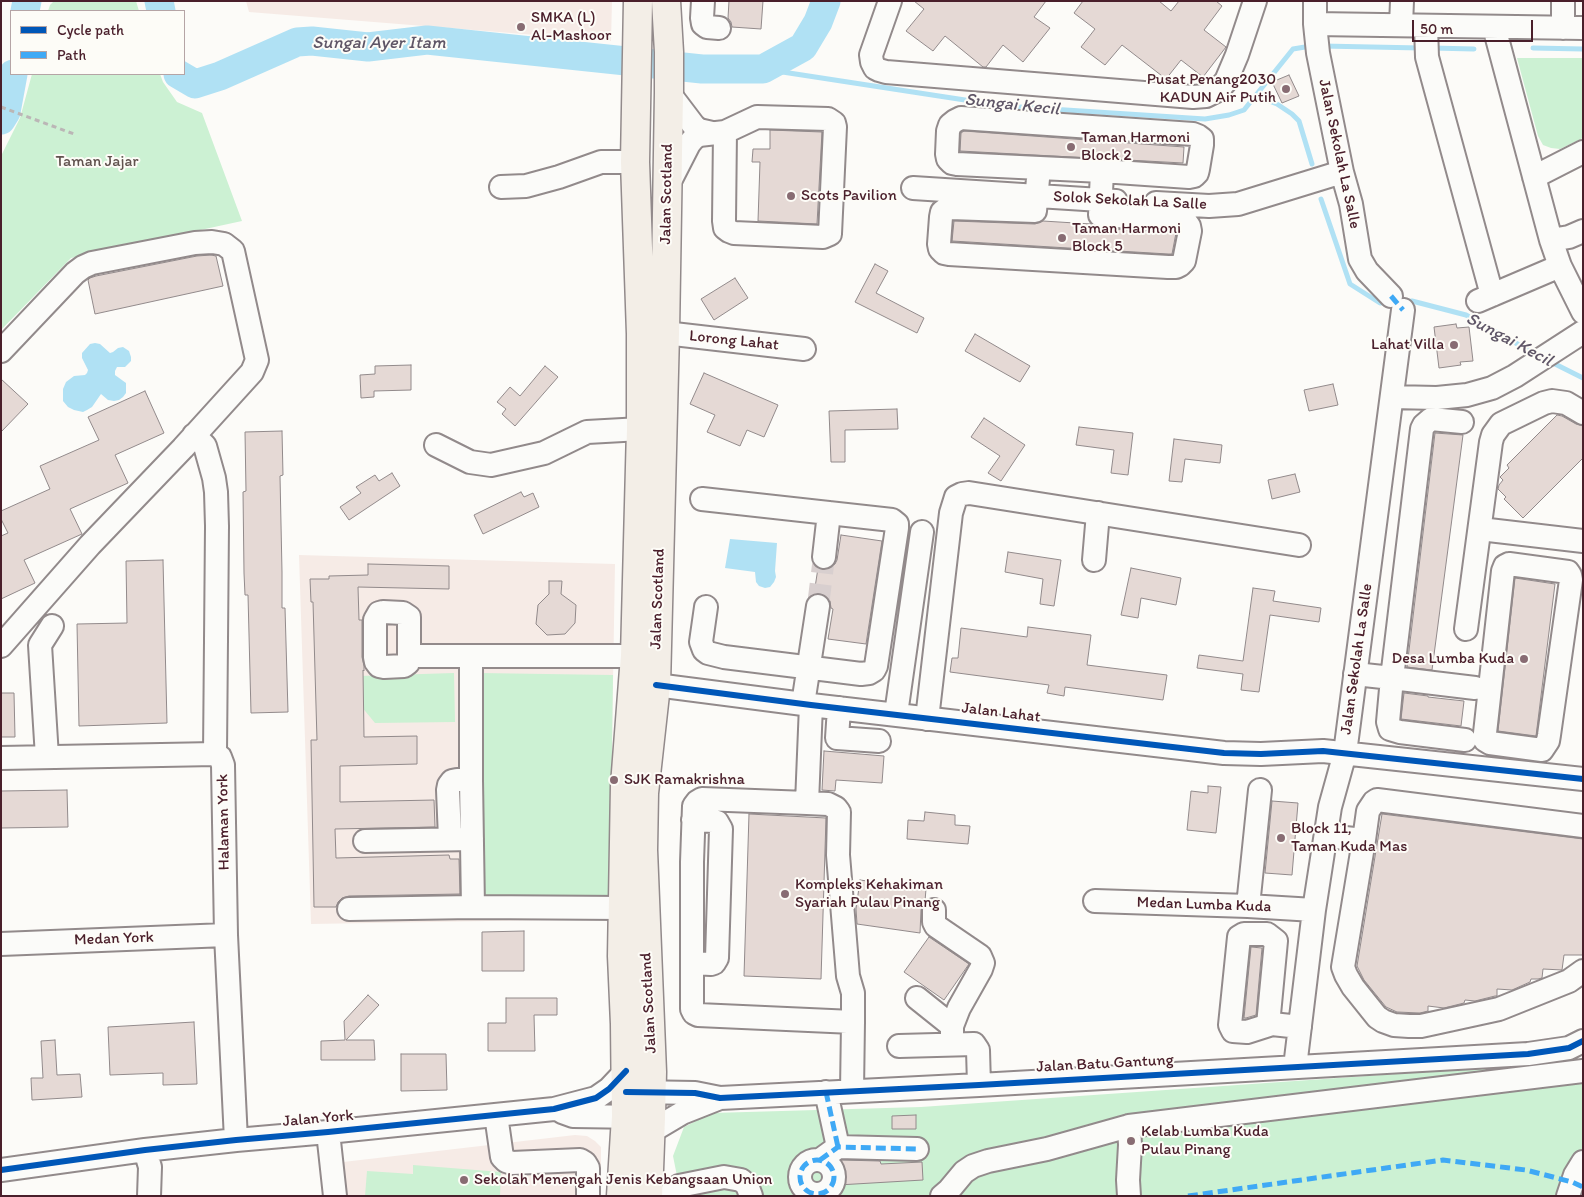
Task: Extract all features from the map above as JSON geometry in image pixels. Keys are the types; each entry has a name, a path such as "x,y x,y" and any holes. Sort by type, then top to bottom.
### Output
{"main road":[{"name":"Jalan Scotland","path":"638,1 635,162 641,334 641,429 635,656 625,785 622,956 648,1196"},
{"name":"Jalan Scotland","path":"621,1196 639,1104 644,793 656,685 669,90 666,1"},
{"path":"669,52 675,1"}],"street":[{"path":"703,1 703,24 707,27 719,28"},
{"path":"890,1 871,55 875,68 880,70 905,74 1193,97 1206,96 1218,90 1226,82 1255,1"},
{"name":"Jalan Sekolah La Salle","path":"1295,1067 1314,910 1330,807 1344,753 1392,397 1397,303 1367,271 1360,258 1351,204 1342,172 1318,53 1314,1"},
{"path":"1402,1 1402,25"},
{"path":"1315,24 1402,25 1427,40 1494,27 1573,28 1563,1"},
{"path":"1494,27 1551,240 1560,266 1583,312"},
{"path":"1427,40 1485,298 1560,266"},
{"path":"669,90 694,126 699,130 719,132"},
{"path":"667,187 689,144 698,135 719,132 757,117 832,120 835,127 830,234 823,237 734,233 725,228 719,132"},
{"path":"961,118 1193,134 1202,139 1198,169 1194,176 1102,171 952,163 948,159 947,154 948,131 950,125 961,118"},
{"path":"1534,177 1583,152"},
{"path":"501,188 526,186 601,162 635,162"},
{"path":"1039,168 1036,204 950,208 942,212 940,217 940,249 944,253 949,254 1168,267 1176,267 1184,261 1190,231 1186,222 1100,208 1102,171"},
{"name":"Solok Sekolah La Salle","path":"913,188 1036,204 1100,208 1209,206 1238,204 1342,172"},
{"path":"1551,240 1569,237 1583,231"},
{"path":"1,351 74,273 83,267 92,263 195,243 212,242 224,244 233,251 235,256 256,355 256,364 252,372 90,545 1,646"},
{"path":"1392,397 1437,398 1467,395 1492,388 1515,376 1583,332"},
{"name":"Lorong Lahat","path":"665,333 804,349"},
{"path":"1466,629 1491,442 1497,429 1501,424 1552,401 1566,403 1583,413"},
{"path":"1462,422 1431,420 1424,424 1422,429 1388,722 1390,729 1400,732 1465,740"},
{"path":"436,445 470,462 491,465 544,453 587,432 641,429"},
{"name":"Halaman York","path":"188,441 205,446 214,478 218,526 215,754 220,757 223,765 226,935 236,1140"},
{"path":"927,719 952,513 956,497 969,493 1299,544"},
{"path":"702,499 892,520 897,524 876,666 869,673 861,674 708,653 704,650 701,642 706,607"},
{"path":"824,558 829,512"},
{"path":"1094,560 1098,513"},
{"path":"1480,529 1583,542"},
{"path":"896,714 922,532"},
{"path":"1540,775 1542,750 1548,742 1550,734 1571,580 1568,572 1509,564 1505,566 1503,571 1485,733 1486,740 1490,743 1542,750"},
{"path":"806,802 809,667 818,606"},
{"path":"47,757 40,645 52,626"},
{"path":"409,656 635,656"},
{"path":"471,657 473,907"},
{"path":"1355,674 1475,688"},
{"name":"Jalan Lahat","path":"656,685 1224,754 1323,751 1583,779"},
{"path":"839,708 837,738 879,742"},
{"path":"1,758 215,754"},
{"path":"450,839 449,785 452,781 471,780"},
{"path":"1248,906 1260,790"},
{"path":"852,1091 853,1022 853,993 848,976 838,856 839,812 832,805 806,802 702,800 697,802 694,806 693,820 717,822 721,828 717,958 711,964 692,963 692,1009 694,1013 698,1015 853,1022"},
{"path":"1583,826 1377,800 1368,811 1343,966 1353,987 1376,1017 1394,1025 1421,1026 1499,1009 1569,981 1583,970"},
{"path":"1330,807 1368,811"},
{"path":"1326,836 1364,840"},
{"path":"365,841 472,839"},
{"name":"Medan Lumba Kuda","path":"1094,901 1314,910"},
{"path":"349,909 473,907 622,908"},
{"path":"934,910 936,926 980,956 983,963 981,970 959,1008 952,1035"},
{"name":"Medan York","path":"1,944 226,935"},
{"path":"917,998 952,1035 977,1047 978,1085"},
{"path":"1268,1025 1300,1027"},
{"path":"899,1046 952,1035"},
{"name":"Jalan Batu Gantung","path":"639,1104 695,1093 720,1098 1528,1054 1569,1048 1583,1041"},
{"path":"942,1196 964,1172 980,1163 1047,1149 1129,1126 1583,1072"},
{"name":"Jalan York","path":"1,1170 145,1150 554,1109 596,1098 609,1089 639,1104"},
{"path":"826,1092 838,1147"},
{"name":"Jalan Batu Gantung","path":"639,1104 682,1113 720,1098"},
{"name":"Jalan York","path":"554,1109 572,1116 639,1104"},
{"path":"496,1115 502,1157 506,1161 512,1163 580,1160 588,1168 588,1196"},
{"path":"1129,1126 1129,1196"},
{"path":"328,1132 335,1196"},
{"path":"820,1160 838,1147 917,1149"},
{"path":"145,1150 150,1166 149,1196"},
{"path":"1568,1196 1575,1175 1583,1162"},
{"path":"671,1196 672,1191 679,1186 724,1177 741,1180 747,1186 751,1196"}],"path":[{"path":"1,107 74,134"}],"shaded area":[{"name":"SMKA (L) Al-Mashoor","path":"246,1 612,1 611,41 249,12"},
{"path":"299,555 615,564 609,919 311,924"},
{"name":"Sekolah Menengah Jenis Kebangsaan Union","path":"575,1135 587,1136 601,1147 601,1196 329,1196 326,1164"}],"green space":[{"path":"54,1 136,1 139,10 48,10"},
{"path":"1517,58 1583,58 1583,138 1560,149 1543,145 1538,136"},
{"name":"Taman Jajar","path":"32,75 160,75 177,102 202,113 242,221 71,258 1,330 1,156 20,118"},
{"path":"454,673 455,722 375,723 361,706 360,676"},
{"path":"479,673 613,675 610,896 482,896"},
{"name":"Kelab Lumba Kuda Pulau Pinang","path":"1583,1061 1583,1196 681,1196 673,1156 684,1127 712,1113 921,1107"},
{"path":"413,1165 501,1172 500,1196 365,1196 367,1171 413,1174"}],"water":[{"path":"90,344 100,344 110,353 123,347 129,351 131,361 125,367 117,367 115,371 115,375 126,383 126,393 119,400 114,401 108,400 101,394 92,407 87,410 83,412 74,410 63,401 63,389 66,382 74,376 87,373 88,370 82,358 82,353"},
{"path":"730,539 777,543 776,577 770,587 759,586 756,582 755,572 725,568"}],"building":[{"path":"729,1 763,1 761,29 732,27 728,18"},
{"path":"914,1 1046,1 1034,17 1050,28 1023,62 1003,45 986,67 983,67 945,36 933,51 906,31 924,9"},
{"path":"1083,1 1159,1 1171,11 1179,1 1216,1 1222,6 1204,30 1226,47 1203,77 1181,60 1166,79 1122,45 1105,65 1081,47 1095,29 1074,13"},
{"name":"Pusat Penang2030 KADUN Air Putih","path":"1289,75 1299,96 1282,103 1272,82"},
{"name":"Scots Pavilion","path":"770,130 822,132 817,224 758,221 760,162 752,162 753,149 770,149"},
{"path":"964,131 1184,147 1183,163 960,151 961,133"},
{"name":"Taman Harmoni Block 5","path":"954,221 1035,224 1043,221 1091,224 1099,228 1176,233 1172,254 1168,254 952,241"},
{"path":"197,256 216,256 223,286 95,314 88,280 90,278"},
{"path":"875,264 888,271 876,293 924,318 917,333 855,302"},
{"path":"735,278 748,298 714,320 701,299"},
{"name":"Lahat Villa","path":"1456,324 1457,328 1469,327 1473,361 1460,362 1461,365 1439,368 1434,327"},
{"path":"975,334 1030,366 1020,382 965,351"},
{"path":"411,365 411,390 374,391 374,397 361,398 360,375 375,374 375,366"},
{"path":"545,366 558,377 515,426 502,414 506,409 497,402 510,387 520,396"},
{"path":"704,373 778,405 764,437 747,430 740,446 707,432 715,415 690,404"},
{"path":"1,379 28,404 1,432"},
{"path":"1333,384 1338,405 1309,411 1304,390"},
{"path":"145,391 164,433 115,455 128,483 70,509 82,534 24,560 35,583 1,599 1,536 8,533 1,519 1,511 50,489 40,466 99,440 88,417"},
{"path":"897,409 898,429 845,430 845,462 831,462 829,411"},
{"path":"1557,415 1583,426 1583,458 1523,518 1504,499 1506,497 1498,489 1503,480 1500,477 1509,468 1507,465"},
{"path":"984,418 1025,445 1001,481 988,473 1000,456 971,437"},
{"path":"1079,427 1133,433 1128,475 1111,473 1114,450 1076,445"},
{"path":"282,431 283,475 280,476 282,608 285,608 288,712 251,713 248,595 245,595 244,573 243,492 246,491 245,432"},
{"path":"1435,433 1463,435 1432,670 1407,667"},
{"path":"1174,439 1222,445 1220,463 1185,459 1182,482 1169,481"},
{"path":"392,473 400,486 349,520 340,507 361,493 356,487 375,475 379,481"},
{"path":"1295,474 1300,492 1272,499 1268,480"},
{"path":"521,492 524,497 533,493 539,507 483,534 474,515"},
{"path":"841,535 882,541 866,644 828,639 833,609 826,596 820,593 814,594 818,568 823,570 829,569 835,564"},
{"path":"1008,552 1061,560 1054,606 1040,604 1043,579 1005,572"},
{"path":"163,560 167,723 79,726 77,624 127,623 126,561"},
{"path":"368,564 449,566 449,589 358,587 359,620 362,620 362,657 364,666 364,737 417,736 417,764 340,766 340,802 434,800 435,827 335,829 336,858 449,855 450,859 459,859 460,894 349,896 342,898 336,907 314,907 311,740 317,740 313,602 311,602 310,579 329,579 329,576 368,575"},
{"path":"1131,568 1181,578 1176,605 1141,598 1138,618 1121,615"},
{"name":"Desa Lumba Kuda","path":"1515,578 1555,584 1536,736 1498,731"},
{"path":"549,581 562,581 561,594 576,605 575,623 565,634 547,635 536,624 538,605 549,594"},
{"path":"1253,588 1275,591 1273,601 1321,608 1319,622 1270,615 1259,692 1241,690 1243,674 1197,668 1199,655 1243,661"},
{"path":"1028,627 1091,635 1087,665 1167,675 1163,700 1065,687 1064,696 1047,693 1049,685 950,672 952,658 958,658 961,628 1027,637"},
{"path":"1,693 14,693 15,737 1,737"},
{"path":"1404,693 1464,701 1461,726 1401,719"},
{"path":"824,751 884,756 882,783 836,780 835,791 822,790"},
{"path":"1208,786 1221,787 1216,833 1187,830 1191,791 1208,793"},
{"path":"67,790 68,827 1,828 1,791"},
{"name":"Block 11, Taman Kuda Mas","path":"1272,801 1298,803 1292,875 1265,873"},
{"path":"925,812 955,815 955,825 970,826 968,844 907,839 908,820 924,821"},
{"name":"Kompleks Kehakiman Syariah Pulau Pinang","path":"749,814 826,818 821,979 744,976"},
{"path":"1382,814 1583,839 1583,955 1564,955 1562,970 1543,969 1542,978 1531,979 1530,982 1512,990 1497,989 1497,996 1475,1001 1465,1000 1464,1003 1444,1008 1428,1006 1428,1011 1420,1013 1397,1012 1386,1007 1364,980 1357,966"},
{"path":"860,880 926,889 925,901 921,910 920,933 857,924 856,909"},
{"path":"524,931 524,971 482,971 482,932"},
{"path":"929,937 969,964 944,1000 904,972"},
{"path":"1251,947 1262,948 1256,1015 1244,1018"},
{"path":"368,995 379,1005 346,1040 374,1040 375,1060 321,1060 321,1041 345,1040 344,1021"},
{"path":"506,998 557,998 557,1015 534,1015 535,1051 488,1051 488,1023 506,1023"},
{"path":"194,1022 197,1084 163,1085 163,1073 110,1075 108,1027"},
{"path":"55,1040 57,1075 80,1074 82,1097 32,1100 31,1078 43,1078 41,1041"},
{"path":"401,1054 446,1054 447,1090 401,1091"},
{"path":"916,1115 916,1129 892,1129 892,1116"},
{"path":"842,1160 880,1161 881,1164 922,1162 923,1180 838,1185 836,1164"}],"waterway":[{"name":"Sungai Ayer Itam","path":"25,10 27,1"},
{"name":"Sungai Ayer Itam","path":"159,1 161,10"},
{"name":"Sungai Ayer Itam","path":"180,75 195,84 220,76 297,42 312,41 368,47 427,40 702,69 763,69 803,47 818,22 826,1"},
{"name":"Sungai Kecil","path":"763,69 1004,106 1205,119 1244,110 1293,49 1311,46"},
{"name":"Sungai Kecil","path":"1322,46 1421,48"},
{"name":"Sungai Kecil","path":"1432,48 1474,49"},
{"name":"Sungai Kecil","path":"1533,48 1583,49"},
{"name":"Sungai Ayer Itam","path":"1,120 6,112 13,75"},
{"name":"Sungai Kecil","path":"1256,96 1277,104 1299,121 1312,164"},
{"name":"Sungai Kecil","path":"1321,199 1350,284 1380,303 1387,302"},
{"name":"Sungai Kecil","path":"1405,302 1412,301 1466,315 1537,355"},
{"name":"Sungai Kecil","path":"1549,361 1583,378"}],"tunnel":[{"path":"818,606 824,557"}],"marked path":[{"path":"1391,296 1403,310"},
{"path":"826,1092 838,1147"},
{"path":"820,1160 838,1147 917,1149"},
{"path":"817,1160 824,1161 829,1165 833,1170 834,1177 833,1184 829,1189 824,1193 817,1194 810,1193 805,1189 801,1184 800,1177 801,1170 805,1165 810,1161 817,1160"},
{"path":"1188,1196 1443,1160 1526,1170 1572,1182 1583,1187"}],"cycle path":[{"path":"656,685 1224,753 1261,754 1323,751 1583,779"},
{"path":"626,1092 695,1093 720,1098 979,1085 1528,1054 1569,1048 1583,1041"},
{"path":"1,1170 145,1150 554,1109 596,1098 609,1089 626,1071"}],"place":[{"name":"SMKA (L) Al-Mashoor","path":"521,27"},
{"name":"Pusat Penang2030 KADUN Air Putih","path":"1286,89"},
{"name":"Taman Harmoni Block 2","path":"1071,147"},
{"name":"Scots Pavilion","path":"791,196"},
{"name":"Taman Harmoni Block 5","path":"1062,238"},
{"name":"Lahat Villa","path":"1454,345"},
{"name":"Desa Lumba Kuda","path":"1524,659"},
{"name":"SJK Ramakrishna","path":"614,780"},
{"name":"Block 11, Taman Kuda Mas","path":"1281,838"},
{"name":"Kompleks Kehakiman Syariah Pulau Pinang","path":"785,894"},
{"name":"Kelab Lumba Kuda Pulau Pinang","path":"1131,1141"},
{"name":"Sekolah Menengah Jenis Kebangsaan Union","path":"464,1180"}]}
